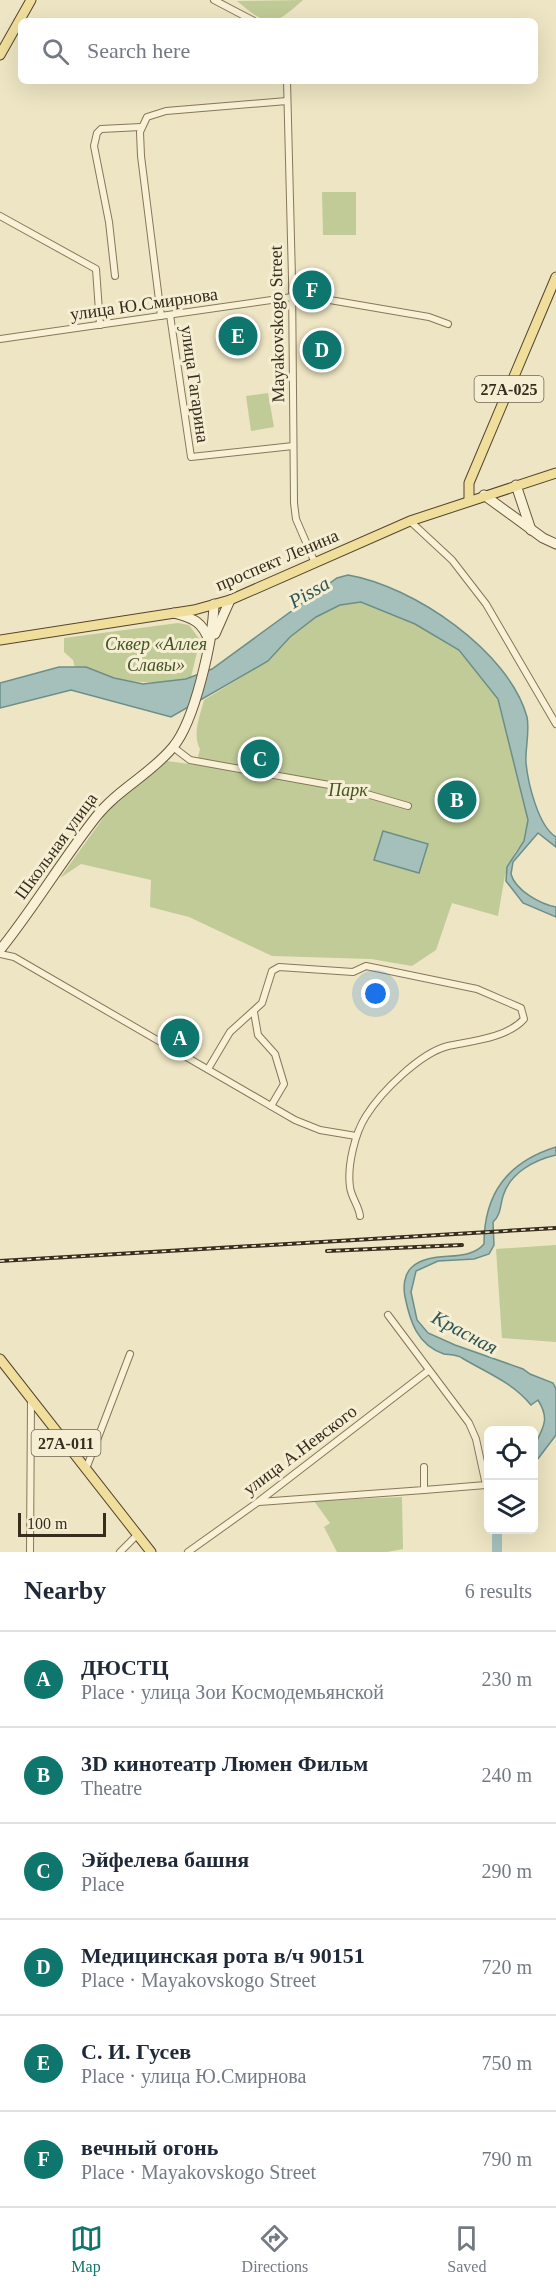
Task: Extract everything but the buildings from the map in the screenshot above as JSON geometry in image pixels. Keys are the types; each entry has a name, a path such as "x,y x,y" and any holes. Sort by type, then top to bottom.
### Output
{"main road":[{"path":"21,18 31,0"},
{"path":"0,55 18,23"},
{"name":"27А-025","path":"469,501 469,483 556,277"},
{"name":"проспект Ленина","path":"0,640 174,613 230,600 410,521 556,472"},
{"path":"516,485 531,530"},
{"path":"484,495 531,530 556,544"},
{"name":"Школьная улица","path":"0,952 96,817 116,794 173,747 188,717 210,645 230,600"},
{"name":"Школьная улица","path":"210,645 214,604"},
{"path":"174,613 192,618 201,624 210,645"},
{"name":"27А-011","path":"0,1359 151,1552"}],"street":[{"path":"214,0 248,18"},
{"name":"Mayakovskogo Street","path":"287,84 296,519 315,563"},
{"path":"161,316 141,156 141,128 147,117 166,111 287,100"},
{"path":"115,276 109,222 94,146 95,138 101,129 141,128"},
{"path":"0,216 96,269 100,326"},
{"name":"улица Ю.Смирнова","path":"0,339 292,297 324,299 429,317 448,324"},
{"name":"улица Гагарина","path":"170,315 191,457 293,446"},
{"path":"410,521 452,560 486,604 556,724"},
{"path":"173,747 190,760 346,788 408,806"},
{"path":"0,952 14,957 295,1120 320,1130 356,1136"},
{"path":"208,1069 230,1032 262,1003 272,971 279,968 353,972 366,966 477,989 521,1008 525,1019 514,1028 472,1042 445,1047 420,1060 391,1087 372,1109 356,1136 350,1187 360,1216"},
{"path":"254,1012 258,1035 275,1054 284,1084 271,1106"},
{"path":"258,1502 486,1485 476,1439 469,1423 388,1316"},
{"path":"86,1469 130,1354"},
{"name":"улица А.Невского","path":"188,1552 258,1502 428,1371"},
{"path":"30,1552 31,1399"},
{"path":"424,1467 424,1490"},
{"path":"120,1552 138,1534"}],"green space":[{"path":"303,0 279,18 260,18 237,1"},
{"path":"322,192 356,192 356,235 323,235"},
{"path":"268,393 274,427 251,431 246,396"},
{"name":"Парк","path":"361,602 415,624 459,650 498,699 528,820 524,841 515,852 505,875 498,916 452,903 436,950 412,966 371,959 272,956 189,917 150,907 151,880 81,864 60,878 109,810 160,760 196,765 200,749 197,731 204,700 268,661 290,637 316,617 340,605"},
{"name":"Сквер «Аллея Славы»","path":"178,623 189,625 200,640 191,677 186,679 150,682 115,678 91,670 75,668 73,660 64,652 64,638"},
{"path":"556,1245 556,1342 502,1338 496,1249"},
{"path":"402,1497 403,1549 387,1552 337,1552 324,1527 330,1523 314,1501"}],"water":[{"path":"348,575 401,593 455,625 480,646 501,669 517,692 527,717 526,763 529,781 539,814 544,824 556,837 556,847 538,833 513,862 511,874 513,880 523,891 543,903 556,907 556,917 523,903 506,881 507,867 524,841 528,820 498,699 459,650 415,624 361,602 340,605 316,617 290,637 268,661 171,717 71,690 0,708 0,683 59,667 86,667 114,678 143,684 186,679 212,669 337,578"},
{"path":"383,831 428,844 419,873 374,860"},
{"path":"556,1147 556,1155 531,1164 517,1174 506,1188 499,1213 493,1222 494,1245 489,1254 474,1259 438,1261 416,1271 411,1292 417,1320 428,1333 523,1369 553,1383 556,1389 556,1435 538,1459 538,1439 545,1418 538,1400 531,1405 499,1378 460,1357 444,1354 427,1345 412,1323 404,1285 409,1270 420,1262 468,1254 484,1244 488,1209 494,1195 512,1171 539,1153"}],"waterway":[{"name":"Красная","path":"497,1534 497,1552"}],"railway":[{"path":"0,1261 556,1228"},
{"path":"327,1251 462,1245"}],"place":[{"name":"вечный огонь","path":"312,290"},
{"name":"С. И. Гусев","path":"238,336"},
{"name":"Медицинская рота в/ч 90151","path":"322,350"},
{"name":"Эйфелева башня","path":"260,759"},
{"name":"3D кинотеатр Люмен Фильм","path":"457,800"},
{"name":"ДЮСТЦ","path":"180,1038"}],"water label":[{"name":"Pissa","path":"309,592"}]}
